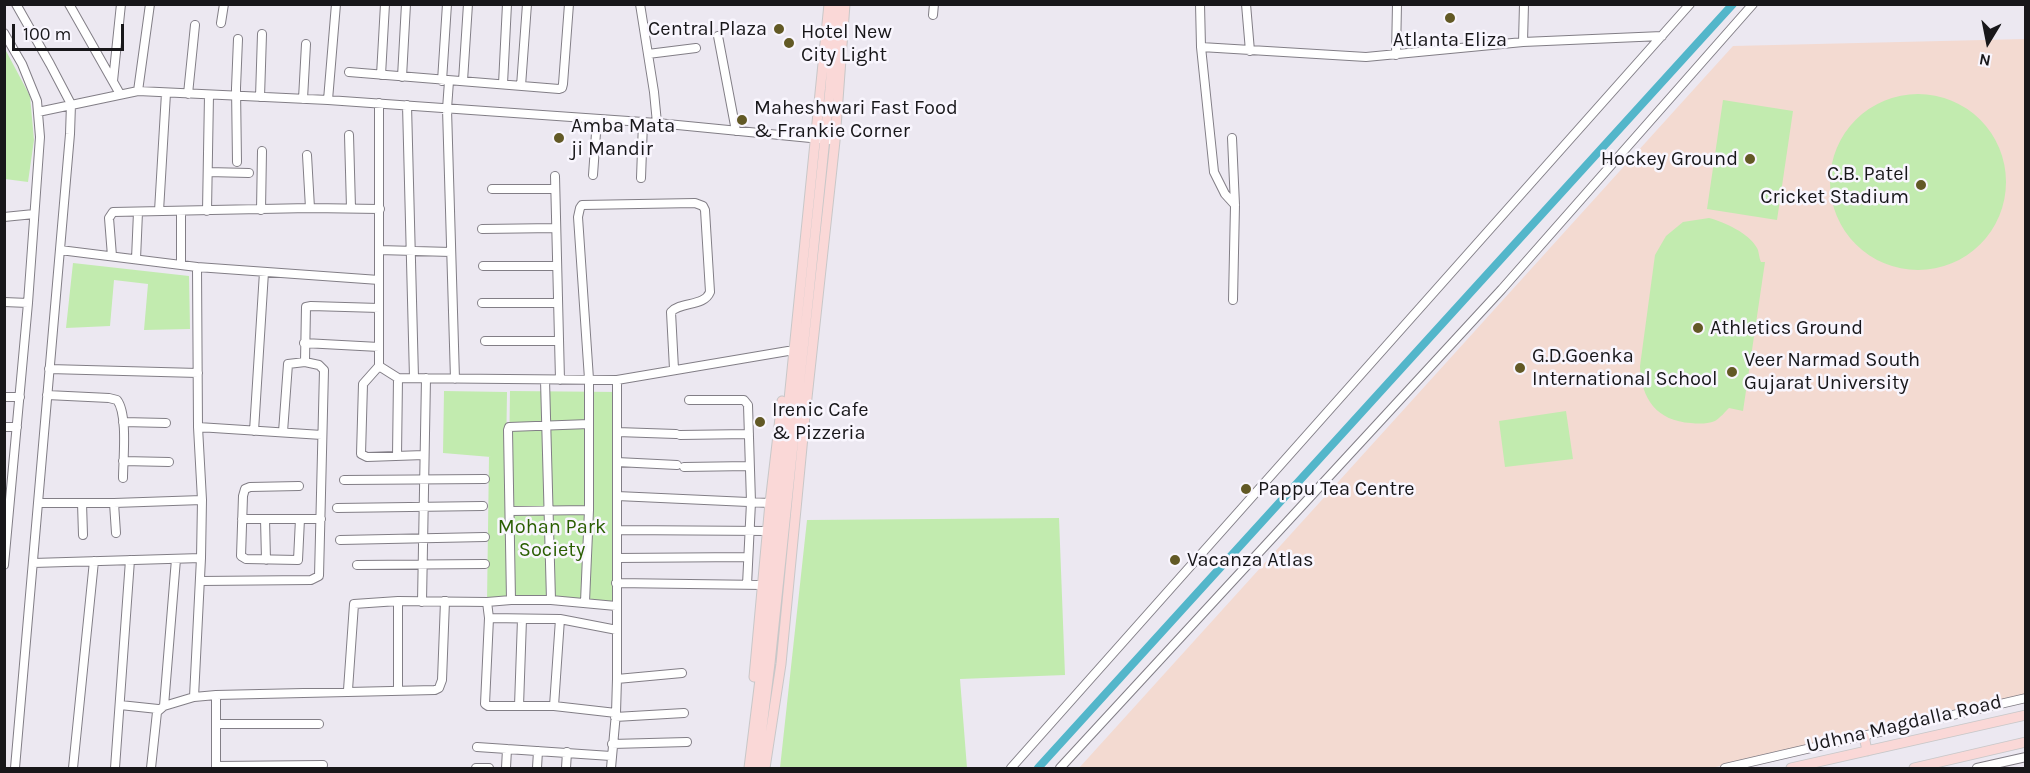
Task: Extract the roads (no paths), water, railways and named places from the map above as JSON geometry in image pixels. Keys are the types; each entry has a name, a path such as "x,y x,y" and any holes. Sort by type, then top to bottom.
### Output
{"main road":[{"path":"818,139 824,4"},
{"path":"756,768 830,4"},
{"path":"747,768 768,531 788,351 818,139 830,89 836,4"},
{"path":"765,768 781,664 835,141 845,4"},
{"name":"Udhna Magdalla Road","path":"1791,768 2025,715"},
{"path":"1864,736 1867,751"},
{"path":"747,768 757,740"},
{"path":"1914,768 2025,742"}],"street":[{"path":"15,768 71,104 16,4"},
{"path":"69,4 120,94"},
{"path":"113,82 122,4"},
{"path":"138,91 150,4"},
{"path":"221,23 224,4"},
{"path":"328,100 336,4"},
{"path":"381,75 384,4"},
{"path":"402,77 406,4"},
{"path":"447,4 446,81 456,379"},
{"path":"463,81 468,4"},
{"path":"503,84 507,4"},
{"path":"521,86 527,4"},
{"path":"349,72 559,89 562,87 569,4"},
{"path":"640,4 657,123"},
{"path":"933,15 934,4"},
{"path":"1200,4 1201,47 1214,172 1225,194 1235,205"},
{"path":"1246,4 1250,51"},
{"path":"1396,56 1397,4"},
{"path":"1523,42 1524,4"},
{"path":"1011,768 1690,4"},
{"path":"1060,768 1502,289 1753,4"},
{"path":"188,94 195,25"},
{"path":"4,33 22,64 37,101 40,137 20,397 9,472 4,565"},
{"path":"260,97 262,33"},
{"path":"718,36 736,131"},
{"path":"1201,47 1366,57 1396,56 1523,42 1662,36"},
{"path":"237,162 238,39"},
{"path":"303,99 306,44"},
{"path":"648,54 696,48"},
{"path":"38,112 138,91 407,105 657,123 835,141"},
{"path":"159,211 166,93"},
{"path":"207,211 209,95"},
{"path":"379,103 379,366 363,384 360,450 361,454 367,457 424,455"},
{"path":"407,105 414,378"},
{"path":"593,175 597,119"},
{"path":"641,178 643,122"},
{"path":"349,135 351,208"},
{"path":"1232,138 1235,205 1233,300"},
{"path":"261,210 262,151"},
{"path":"307,155 310,208"},
{"path":"208,172 249,173"},
{"path":"555,176 560,380"},
{"path":"492,189 555,189"},
{"path":"585,602 589,510 589,379 578,217 580,208 586,204 695,203 703,206 710,292 705,300 679,306 671,312 674,369"},
{"path":"112,256 109,218 116,212 380,209"},
{"path":"181,211 181,264"},
{"path":"136,259 138,212"},
{"path":"4,217 34,214"},
{"path":"482,229 556,228"},
{"path":"60,250 197,267 379,280"},
{"path":"379,250 452,252"},
{"path":"483,267 556,266"},
{"path":"194,697 202,500 198,427 197,267"},
{"path":"254,430 264,272"},
{"path":"4,302 28,303"},
{"path":"482,303 557,303"},
{"path":"305,362 304,310 308,306 379,308"},
{"path":"485,341 558,341"},
{"path":"304,343 379,347"},
{"path":"379,366 398,378 617,380 788,351"},
{"path":"200,581 315,578 320,571 324,370 320,365 305,362 290,363 287,367 284,432"},
{"path":"49,369 198,373"},
{"path":"397,456 398,378"},
{"path":"422,602 426,378"},
{"path":"545,380 551,600"},
{"path":"610,768 616,715 617,679 617,380"},
{"path":"47,395 113,398 120,404 123,422 123,478"},
{"path":"4,396 20,397"},
{"path":"689,400 744,399 748,405 751,502 747,585"},
{"path":"123,422 166,423"},
{"path":"511,600 509,427 589,424"},
{"path":"4,427 17,427"},
{"path":"198,427 322,435"},
{"path":"617,432 749,434"},
{"path":"123,461 169,462"},
{"path":"617,462 681,466 749,466"},
{"path":"344,480 484,479"},
{"path":"299,486 247,488 243,496 241,556 246,559 298,560 300,519"},
{"path":"617,496 771,503"},
{"path":"38,503 202,500"},
{"path":"82,503 83,535"},
{"path":"114,503 116,533"},
{"path":"337,508 483,506"},
{"path":"510,511 589,510"},
{"path":"242,519 321,519"},
{"path":"265,519 266,560"},
{"path":"617,531 768,531"},
{"path":"340,540 485,537"},
{"path":"617,558 748,557"},
{"path":"33,563 201,558"},
{"path":"151,768 155,716 161,707 176,559"},
{"path":"115,768 130,560"},
{"path":"73,768 94,561"},
{"path":"357,565 484,564"},
{"path":"616,583 763,585"},
{"path":"348,690 354,604 398,601 551,600 616,606"},
{"path":"398,601 398,690"},
{"path":"120,705 161,707 194,697 216,695 348,690 435,690 441,685 445,601"},
{"path":"487,602 489,618 484,702 488,706 554,706 616,715 684,713"},
{"path":"489,618 560,619 617,630"},
{"path":"519,706 522,619"},
{"path":"554,706 560,619"},
{"path":"617,679 682,673"},
{"path":"216,695 216,767 323,765"},
{"path":"1725,768 2025,698"},
{"path":"216,724 319,724"},
{"path":"612,744 687,742"},
{"path":"477,747 611,756"},
{"path":"506,768 507,749"},
{"path":"537,768 538,751"},
{"path":"566,768 567,753"},
{"path":"1977,768 2025,757"},
{"path":"477,768 489,768"}],"waterway":[{"path":"1038,768 1733,4"}],"place":[{"name":"Atlanta Eliza","path":"1450,18"},
{"name":"Central Plaza","path":"779,29"},
{"name":"Hotel New City Light","path":"789,43"},
{"name":"Maheshwari Fast Food & Frankie Corner","path":"742,120"},
{"name":"Amba Mata ji Mandir","path":"559,138"},
{"name":"Hockey Ground","path":"1750,159"},
{"name":"C.B. Patel Cricket Stadium","path":"1921,185"},
{"name":"Athletics Ground","path":"1698,328"},
{"name":"G.D.Goenka International School","path":"1520,368"},
{"name":"Veer Narmad South Gujarat University","path":"1732,372"},
{"name":"Irenic Cafe & Pizzeria","path":"760,422"},
{"name":"Pappu Tea Centre","path":"1246,489"},
{"name":"Vacanza Atlas","path":"1175,560"}],"park label":[{"name":"Mohan Park Society","path":"552,538"}]}
